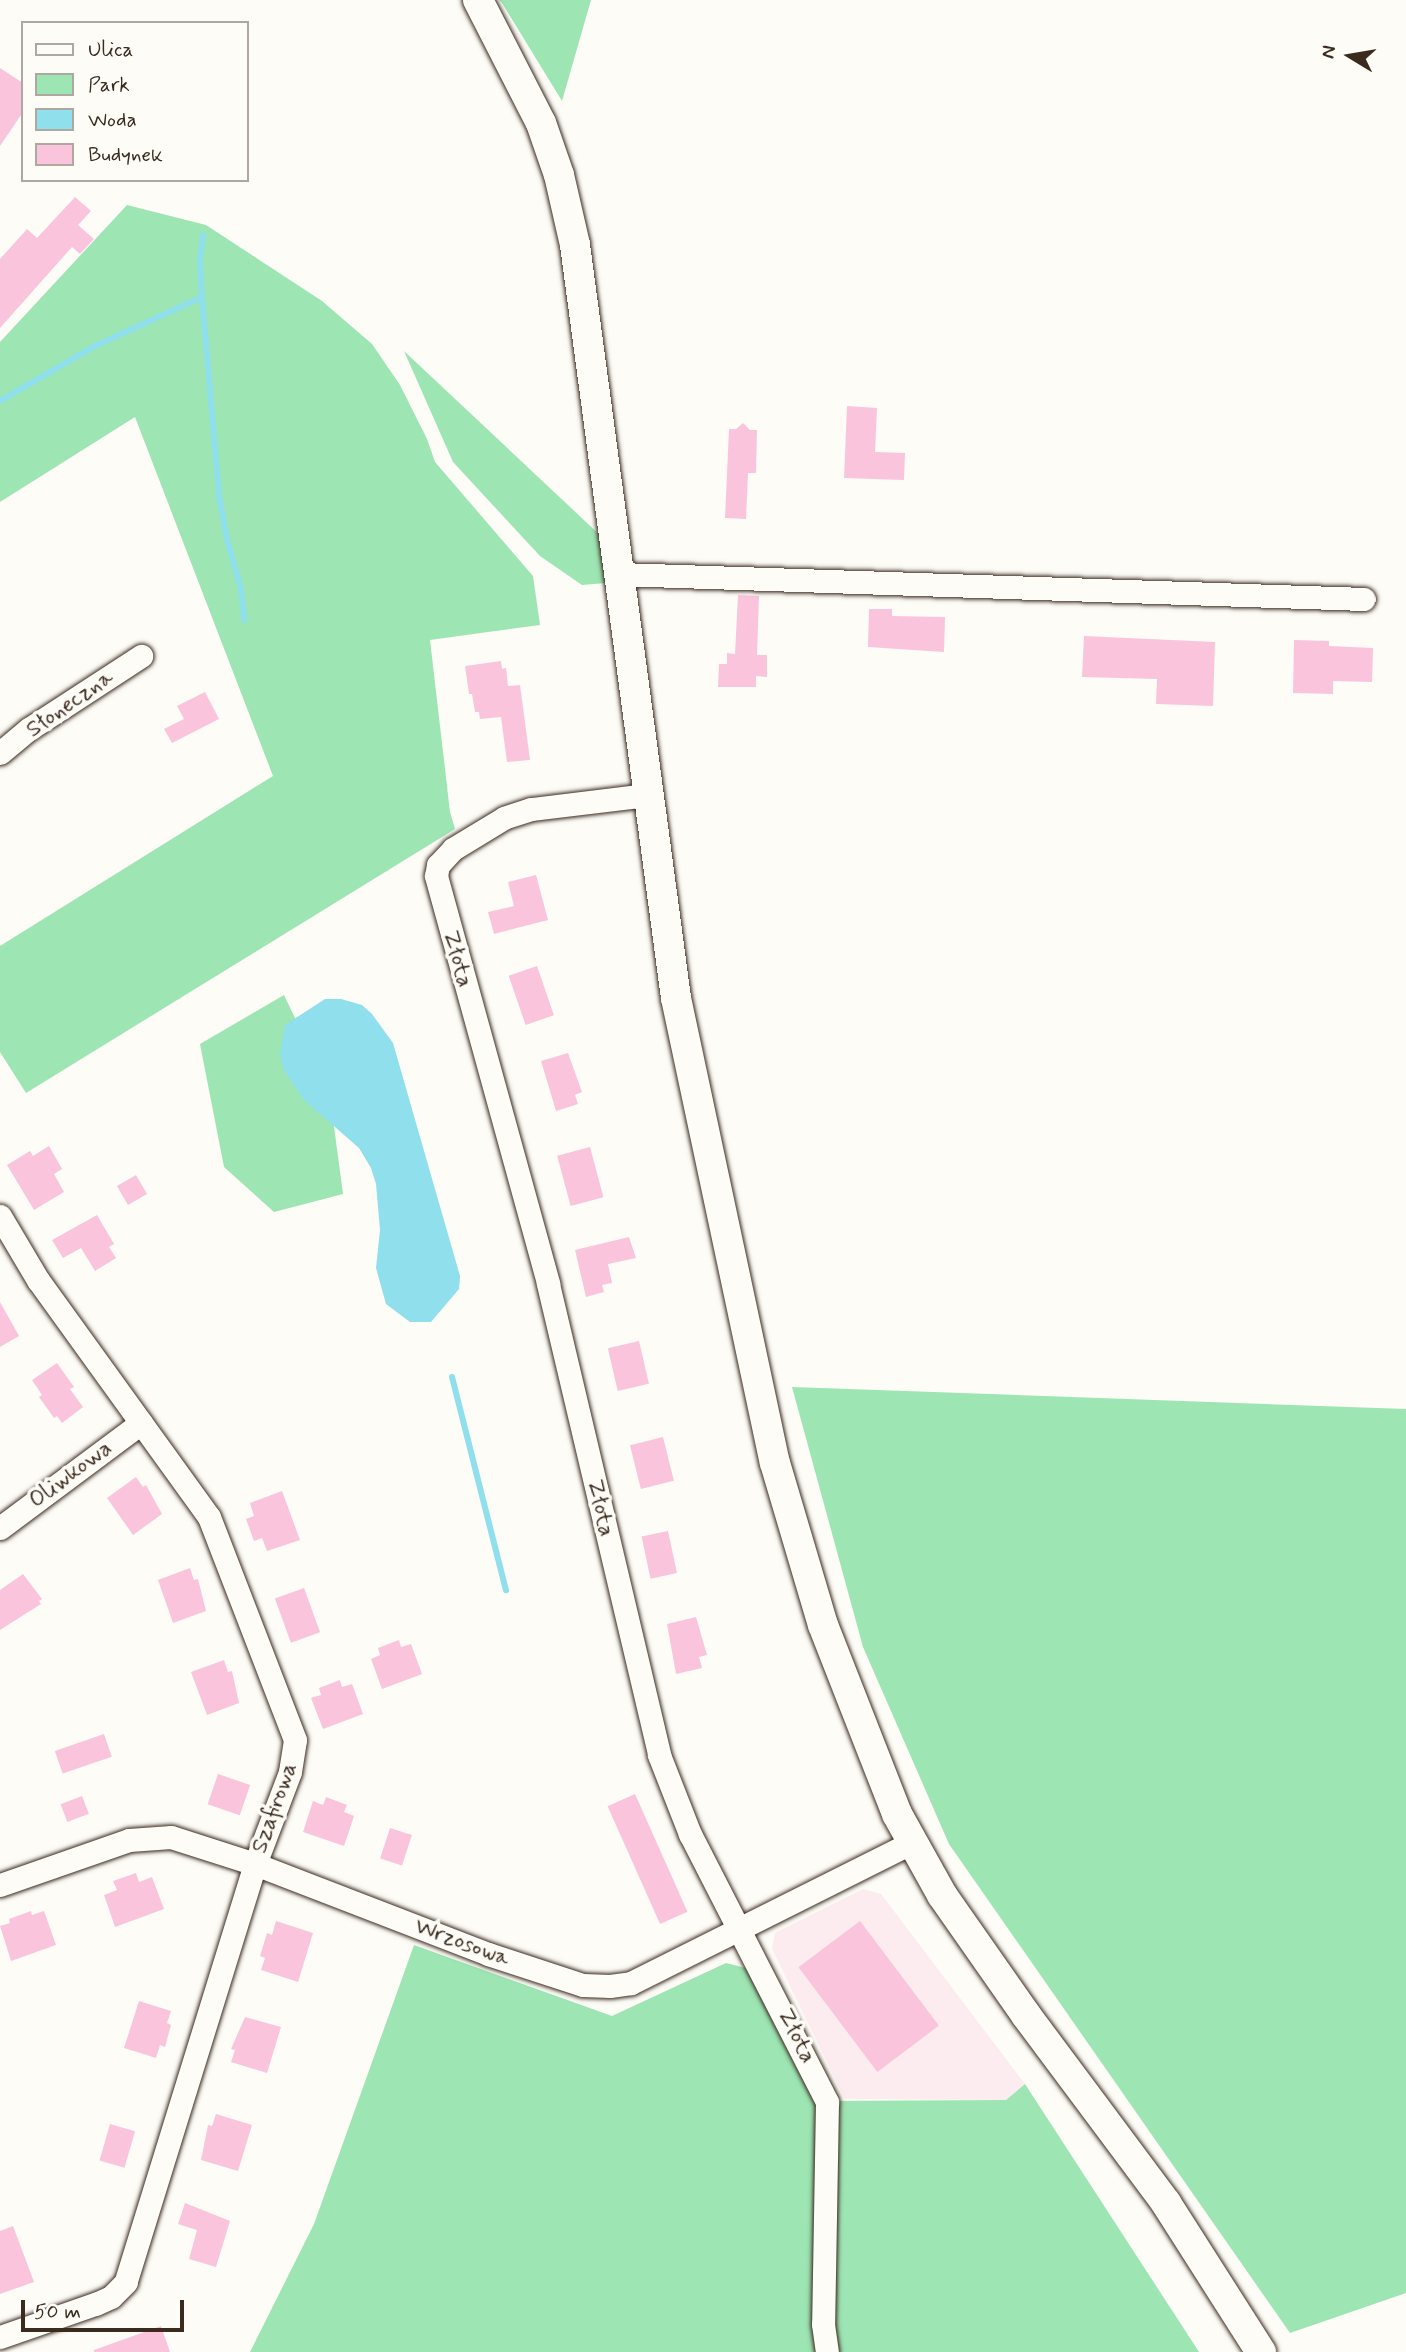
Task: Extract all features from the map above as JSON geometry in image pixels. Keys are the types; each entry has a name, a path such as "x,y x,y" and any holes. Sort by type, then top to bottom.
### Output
{"street":[{"path":"478,0 541,123 567,207 582,281 647,795 676,998 775,1462 823,1625 873,1759 911,1843 994,1970 1174,2214 1261,2352"},
{"path":"619,574 1364,599"},
{"name":"Słoneczna","path":"0,753 29,729 141,656"},
{"name":"Złota","path":"647,795 531,809 505,818 453,849 438,864 436,876 548,1284 659,1755 690,1834 742,1930 827,2102 823,2323 827,2352"},
{"name":"Szafirowa","path":"0,1216 38,1280 209,1517 295,1740 290,1772 255,1864 125,2282 111,2297 0,2337"},
{"name":"Oliwkowa","path":"0,1528 141,1423"},
{"name":"Wrzosowa","path":"0,1885 141,1838 189,1841 488,1954 583,1985 631,1983 742,1930 911,1843"}],"shaded area":[{"path":"863,1889 881,1894 1025,2084 1006,2100 845,2099 772,1949 775,1933"}],"green space":[{"path":"499,0 591,0 562,101 502,3"},
{"path":"127,205 206,225 322,301 372,344 400,385 427,439 435,462 533,576 540,625 430,640 450,812 455,829 26,1093 0,1052 0,946 273,776 135,417 0,502 0,342"},
{"path":"404,351 602,537 606,583 582,585 540,556 453,462"},
{"path":"284,995 329,1089 343,1194 274,1212 224,1167 200,1044"},
{"path":"792,1387 1406,1409 1406,2293 1290,2333 949,1844 863,1647"},
{"path":"414,1945 612,2016 726,1963 746,1968 817,2101 1006,2100 1025,2084 1199,2352 250,2352 314,2224"}],"water":[{"path":"325,999 341,999 362,1005 393,1043 460,1276 459,1289 431,1322 410,1322 386,1304 376,1268 380,1230 376,1184 371,1168 359,1148 304,1100 283,1069 280,1053 285,1025"}],"building":[{"path":"0,68 21,82 21,115 0,146"},
{"path":"75,197 91,211 78,225 94,239 80,254 72,247 0,328 0,259 27,229 37,238"},
{"path":"847,406 877,408 875,452 905,453 904,480 844,478"},
{"path":"743,423 750,430 757,430 756,473 748,473 746,519 725,518 729,429 736,429"},
{"path":"738,595 759,596 757,655 767,655 767,677 756,676 756,687 718,687 719,664 727,664 727,653 735,654"},
{"path":"869,609 892,609 892,616 945,617 944,652 868,647"},
{"path":"1084,636 1215,642 1213,706 1156,704 1157,679 1082,677"},
{"path":"1294,640 1329,641 1329,646 1373,648 1372,682 1333,681 1333,694 1293,693"},
{"path":"501,661 502,669 506,668 508,686 520,685 530,760 507,762 501,717 480,719 479,712 475,712 472,694 469,694 465,666"},
{"path":"205,692 219,719 172,743 164,729 184,719 177,706"},
{"path":"536,875 548,920 494,934 488,912 514,906 508,882"},
{"path":"537,966 554,1015 526,1025 509,976"},
{"path":"568,1053 582,1092 575,1095 578,1104 556,1111 541,1061"},
{"path":"49,1146 62,1169 54,1174 64,1192 34,1210 7,1165 30,1151 33,1156"},
{"path":"590,1147 603,1197 571,1206 557,1156"},
{"path":"136,1175 147,1194 128,1205 117,1186"},
{"path":"97,1215 114,1244 109,1247 116,1258 95,1271 81,1248 63,1258 52,1240"},
{"path":"629,1237 636,1258 608,1264 612,1283 602,1285 604,1292 586,1297 575,1250"},
{"path":"0,1302 19,1336 0,1347"},
{"path":"639,1341 649,1384 618,1391 608,1348"},
{"path":"57,1363 74,1387 70,1389 83,1407 62,1423 57,1416 54,1418 39,1397 42,1395 32,1380"},
{"path":"663,1437 674,1481 641,1489 630,1445"},
{"path":"136,1477 143,1487 146,1485 162,1514 133,1535 107,1498"},
{"path":"282,1491 300,1540 267,1551 262,1538 254,1541 246,1519 254,1516 250,1503"},
{"path":"668,1531 677,1573 651,1579 642,1537"},
{"path":"190,1568 194,1580 198,1579 206,1611 173,1623 158,1580"},
{"path":"23,1574 42,1599 39,1601 41,1604 0,1630 0,1590"},
{"path":"304,1588 320,1632 291,1643 275,1599"},
{"path":"696,1617 707,1655 699,1657 702,1668 676,1674 667,1624"},
{"path":"399,1640 401,1647 411,1644 422,1674 382,1689 371,1659 380,1655 378,1648"},
{"path":"224,1660 228,1672 232,1671 239,1703 207,1715 191,1672"},
{"path":"340,1680 342,1687 352,1684 363,1714 323,1729 311,1698 321,1695 319,1688"},
{"path":"104,1734 112,1757 63,1774 55,1751"},
{"path":"218,1774 250,1785 240,1815 208,1804"},
{"path":"635,1794 687,1912 660,1924 608,1806"},
{"path":"82,1796 89,1814 67,1822 61,1804"},
{"path":"326,1797 347,1805 344,1812 354,1816 344,1846 303,1832 313,1801 323,1805"},
{"path":"390,1828 412,1835 402,1866 380,1858"},
{"path":"136,1873 139,1882 152,1877 164,1909 115,1927 104,1895 117,1890 113,1881"},
{"path":"31,1911 32,1915 44,1911 56,1945 11,1961 0,1926 10,1923 9,1919"},
{"path":"276,1921 313,1933 298,1982 261,1970 265,1958 260,1956 267,1933 272,1935"},
{"path":"860,1921 939,2026 877,2072 799,1967"},
{"path":"139,2001 171,2011 167,2023 171,2025 165,2047 160,2045 156,2058 124,2048"},
{"path":"245,2017 281,2027 267,2073 231,2062 235,2050 231,2049"},
{"path":"216,2114 252,2125 238,2171 201,2160 208,2125 212,2126"},
{"path":"110,2124 135,2131 125,2168 100,2161"},
{"path":"185,2203 230,2221 216,2267 189,2259 197,2230 178,2224"},
{"path":"13,2226 34,2282 0,2294 0,2231"},
{"path":"161,2326 170,2352 94,2352 94,2350"}],"waterway":[{"path":"203,235 200,260 202,297 219,496 227,539 241,589 244,620"},
{"path":"0,401 95,346 202,297"},
{"path":"452,1377 506,1590"}]}
